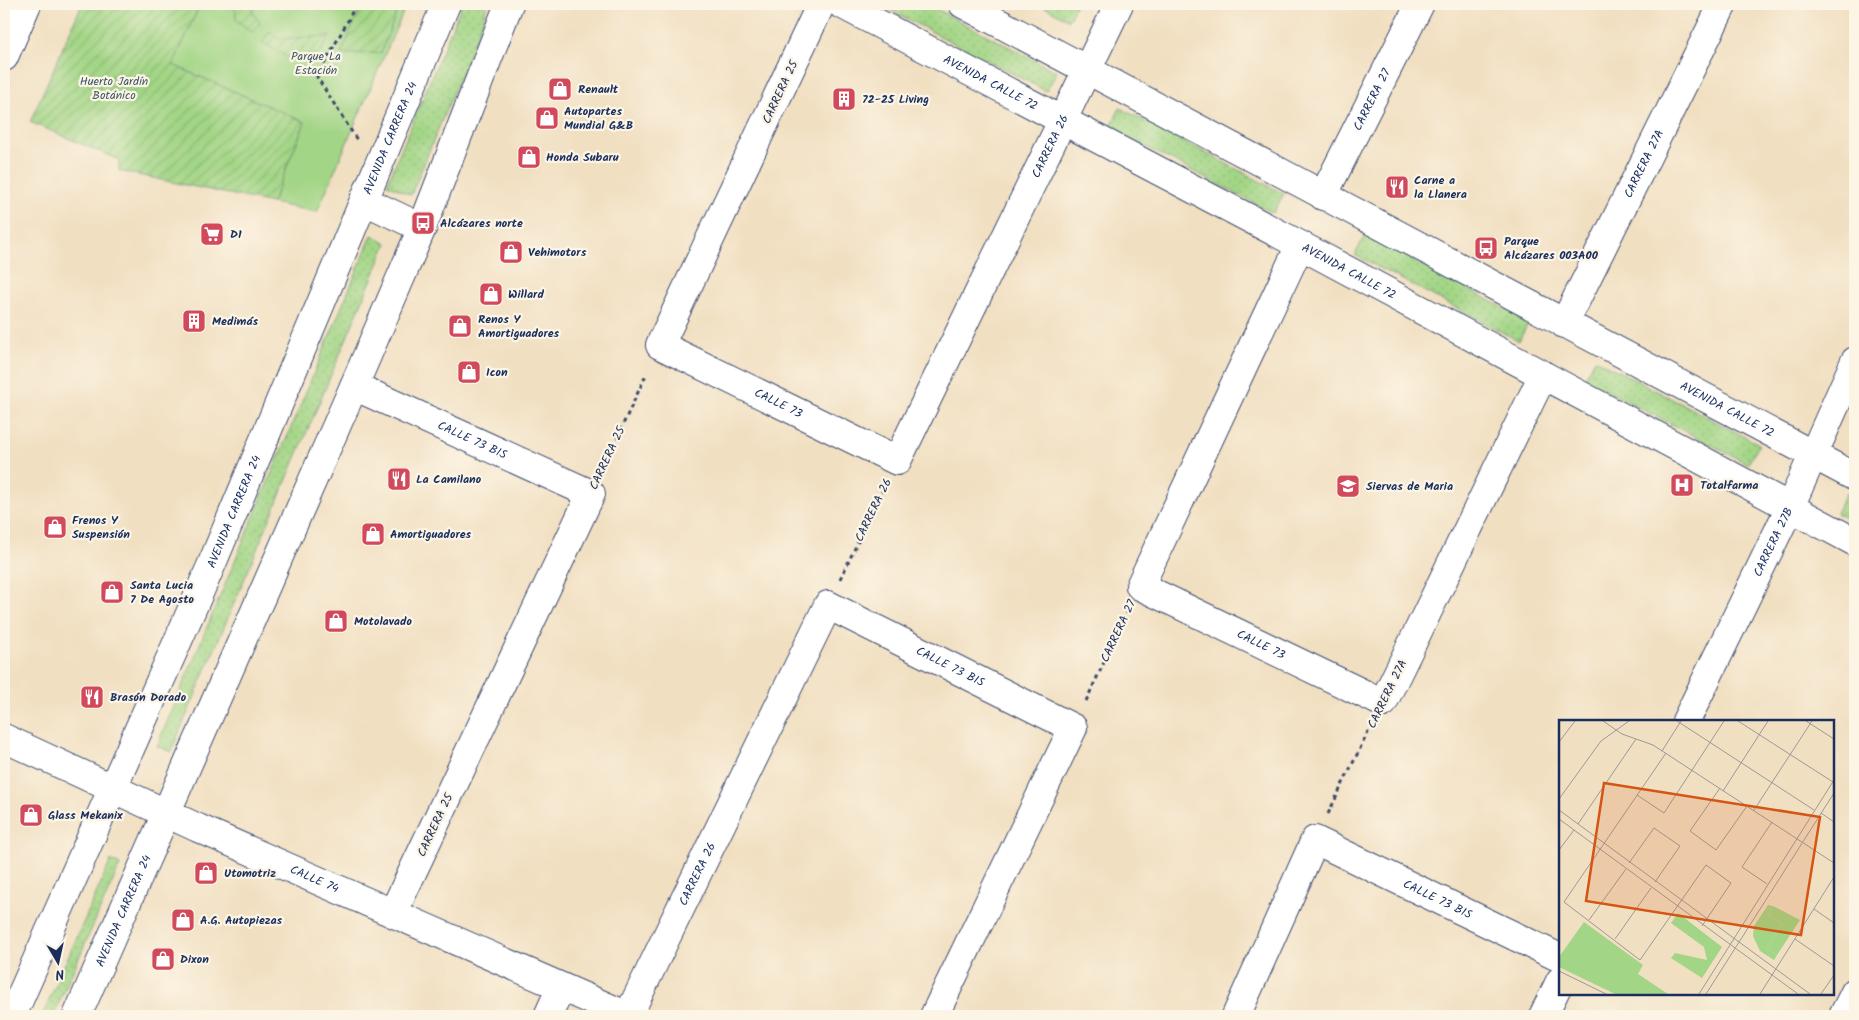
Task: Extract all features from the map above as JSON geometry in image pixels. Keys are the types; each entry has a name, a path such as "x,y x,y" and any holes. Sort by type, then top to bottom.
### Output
{"street":[{"path":"4,57 27,4"},
{"name":"AVENIDA CARRERA 24","path":"12,1016 211,566 446,4"},
{"name":"AVENIDA CARRERA 24","path":"77,1016 422,228 509,4"},
{"name":"CARRERA 25","path":"660,345 821,4"},
{"name":"AVENIDA CALLE 72","path":"841,4 1300,245 1855,542"},
{"name":"AVENIDA CALLE 72","path":"963,4 1855,477"},
{"name":"CARRERA 26","path":"897,461 1119,4"},
{"name":"CARRERA 27","path":"1323,196 1420,4"},
{"name":"CARRERA 27A","path":"1564,324 1723,4"},
{"path":"365,201 422,228"},
{"name":"CARRERA 27","path":"1140,586 1300,245"},
{"name":"CALLE 73","path":"660,345 897,461"},
{"name":"CARRERA 27B","path":"1686,720 1790,507 1855,361"},
{"name":"CARRERA 27A","path":"1383,703 1543,375"},
{"name":"CALLE 73 BIS","path":"354,386 591,494"},
{"name":"CARRERA 25","path":"393,913 591,494"},
{"name":"CALLE 73","path":"1140,586 1383,703"},
{"name":"CARRERA 26","path":"628,1016 828,605"},
{"name":"CALLE 73 BIS","path":"828,605 1073,728"},
{"path":"934,1016 1073,728"},
{"name":"CALLE 74","path":"4,738 167,814 628,1016"},
{"path":"1236,1016 1315,840"},
{"name":"CALLE 73 BIS","path":"1315,840 1559,958"},
{"path":"1543,1016 1559,983"},
{"path":"548,1016 561,987"},
{"path":"1843,1016 1855,992"}],"path":[{"path":"354,4 350,17 317,77 363,148"},
{"name":"CARRERA 25","path":"591,494 660,345"},
{"name":"CARRERA 26","path":"828,605 897,461"},
{"name":"CARRERA 27","path":"1073,728 1140,586"},
{"name":"CARRERA 27A","path":"1315,840 1383,703"}],"green space":[{"name":"Huerto Jardín Botánico","path":"82,4 200,4 173,65 305,122 272,203 119,171 119,160 30,122"},
{"name":"Parque La Estación","path":"200,4 404,4 404,10 317,212 272,203 305,122 172,65"},
{"path":"235,4 253,4 253,13 260,23 252,32 236,20"},
{"path":"362,4 377,4 396,14 381,53 341,54"},
{"path":"462,4 487,4 483,21 411,195 387,184"},
{"path":"883,4 927,4 1057,72 1046,91 882,6"},
{"path":"1039,4 1076,4 1069,20"},
{"path":"270,31 278,39 330,36 319,54 287,57 262,42"},
{"path":"1120,108 1284,194 1273,213 1110,128"},
{"path":"372,235 387,243 171,752 157,746"},
{"path":"1365,235 1529,321 1519,341 1355,255"},
{"path":"1595,359 1759,444 1748,464 1584,379"},
{"path":"1846,493 1855,498 1855,523 1836,513"},
{"path":"111,860 120,865 53,1016 42,1016"}],"place":[{"name":"Renault","path":"560,89"},
{"name":"72-25 Living","path":"844,99"},
{"name":"Autopartes Mundial G&B","path":"547,118"},
{"name":"Honda Subaru","path":"529,157"},
{"name":"Carne a la Llanera","path":"1397,187"},
{"name":"Alcázares norte","path":"423,223"},
{"name":"D1","path":"212,234"},
{"name":"Parque Alcázares 003A00","path":"1486,248"},
{"name":"Vehimotors","path":"511,252"},
{"name":"Willard","path":"491,294"},
{"name":"Medimás","path":"194,321"},
{"name":"Renos Y Amortiguadores","path":"460,326"},
{"name":"Icon","path":"469,372"},
{"name":"La Camilano","path":"399,479"},
{"name":"Totalfarma","path":"1682,485"},
{"name":"Siervas de Maria","path":"1348,486"},
{"name":"Frenos Y Suspensión","path":"55,527"},
{"name":"Amortiguadores","path":"373,534"},
{"name":"Santa Lucia 7 De Agosto","path":"112,592"},
{"name":"Motolavado","path":"336,621"},
{"name":"Brasón Dorado","path":"92,697"},
{"name":"Glass Mekanix","path":"31,815"},
{"name":"Utomotriz","path":"206,873"},
{"name":"A.G. Autopiezas","path":"183,920"},
{"name":"Dixon","path":"163,959"}]}
